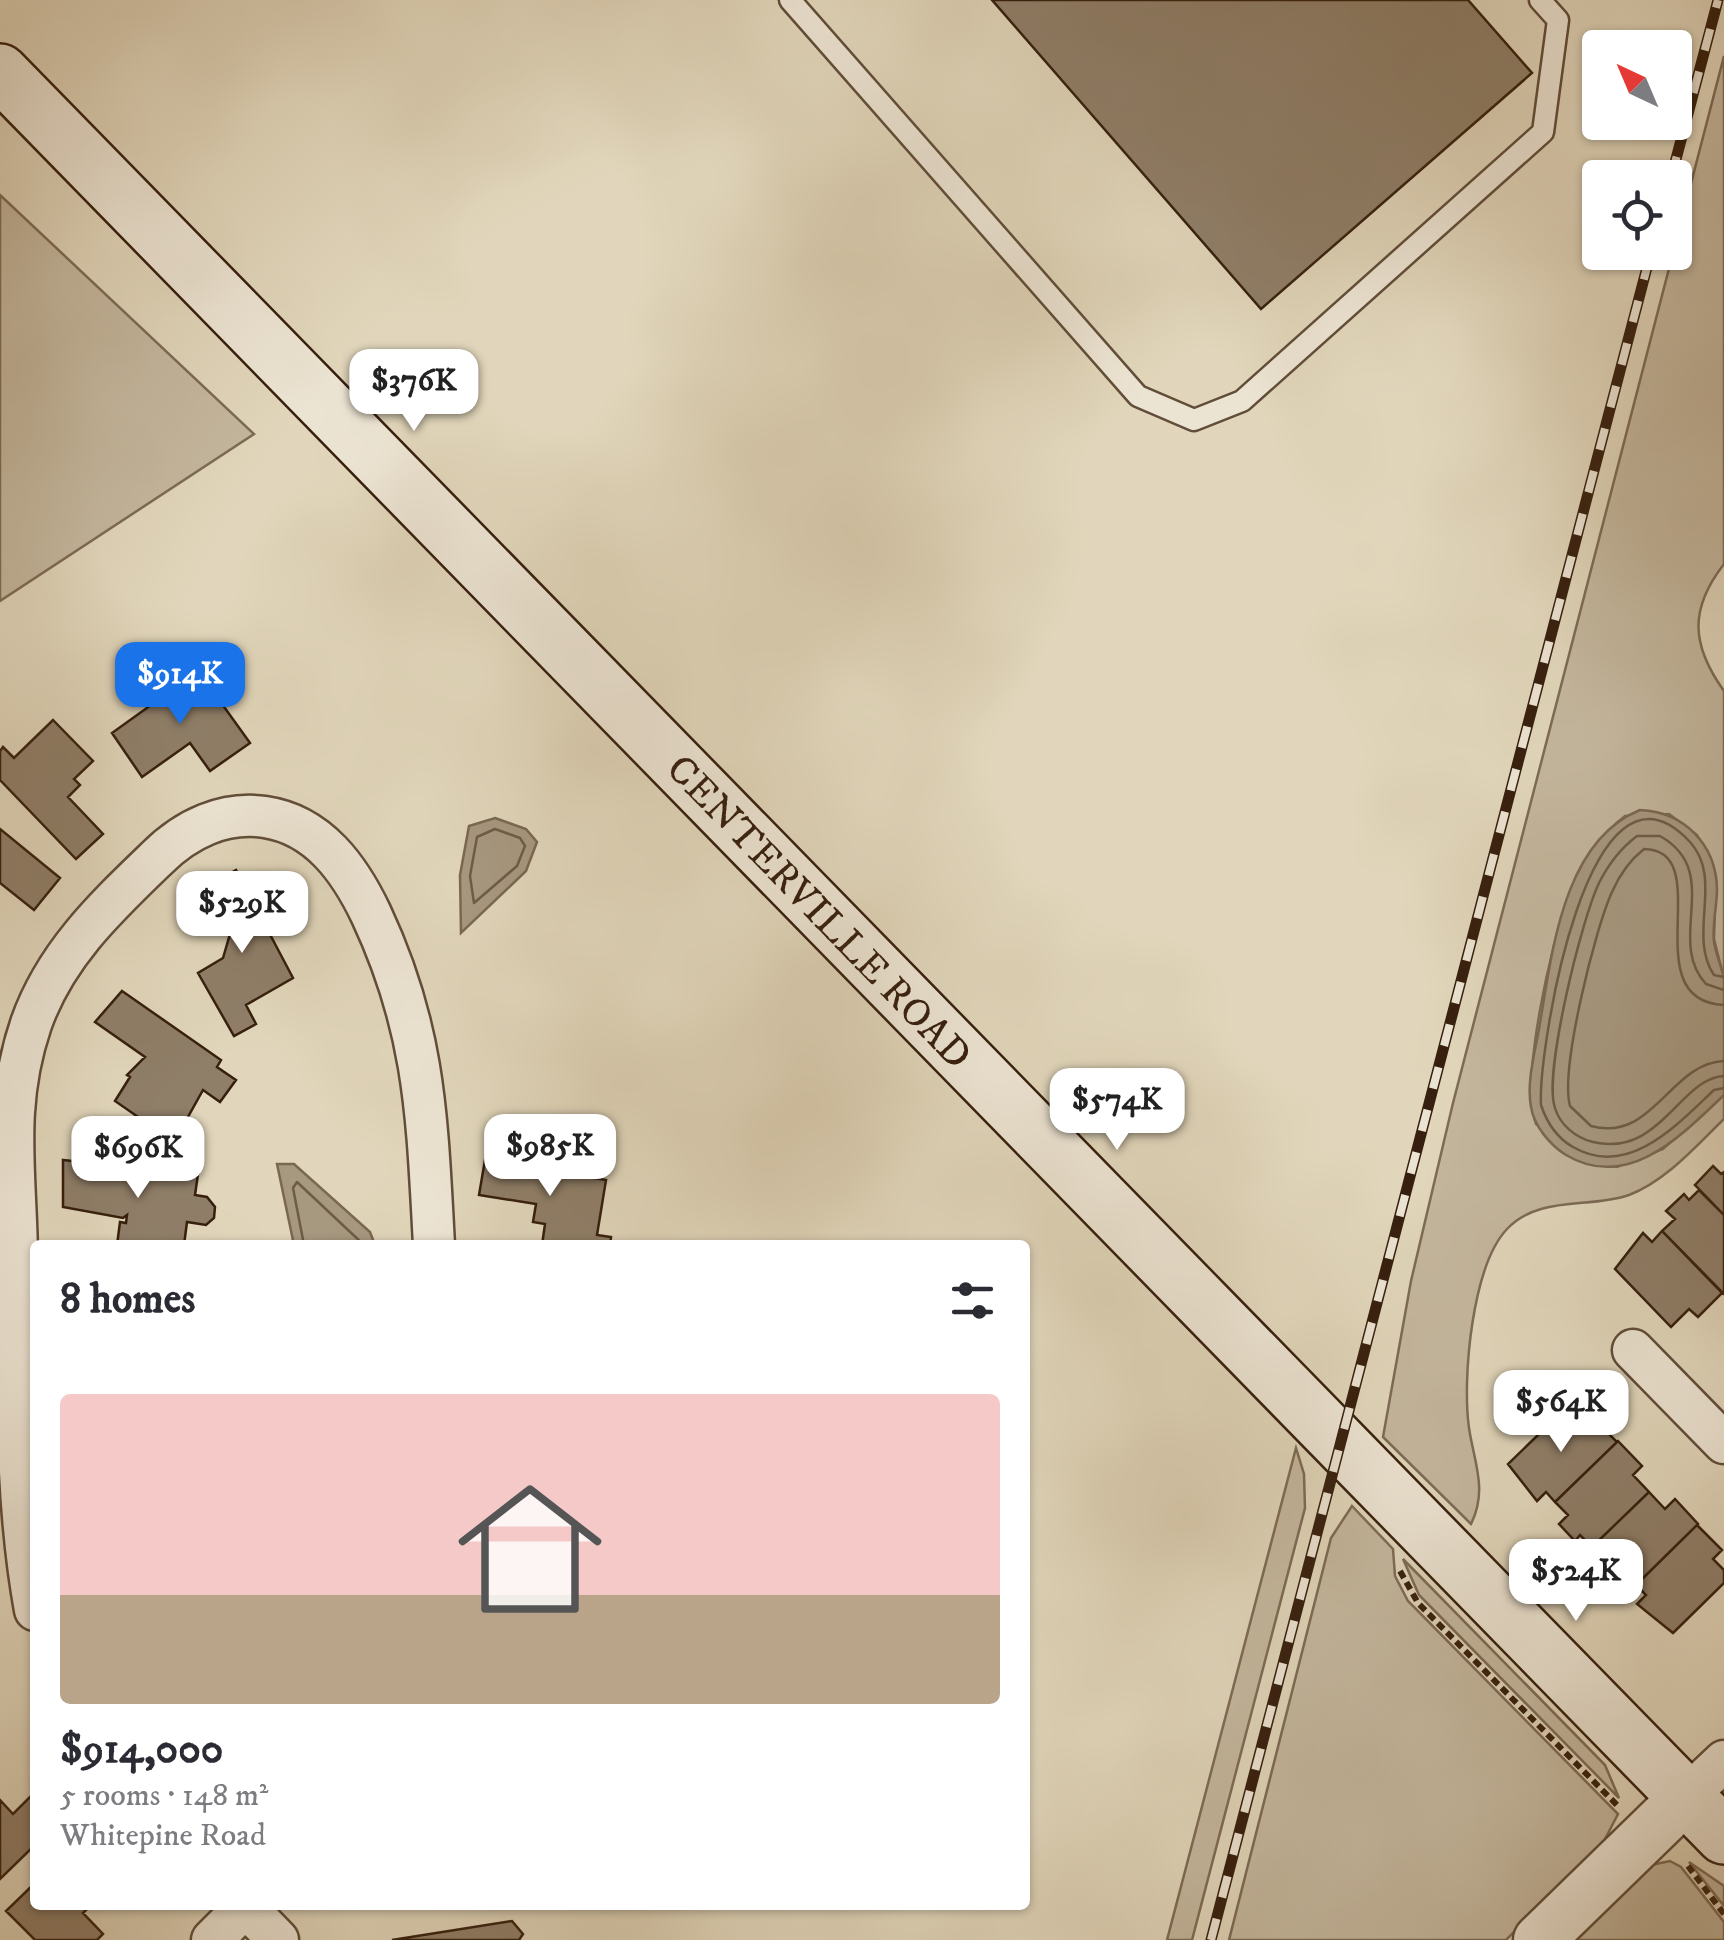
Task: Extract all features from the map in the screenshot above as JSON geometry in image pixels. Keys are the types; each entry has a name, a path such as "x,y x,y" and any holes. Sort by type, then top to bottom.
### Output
{"main road":[{"name":"CENTERVILLE ROAD","path":"0,72 1406,1510 1705,1779 1706,1852"}],"street":[{"path":"30,1595 11,1537 17,1245 5,1177 13,1088 32,1022 58,966 96,916 174,842 200,827 247,814 284,820 319,842 351,872 395,966 415,1029 425,1100 434,1240"},
{"path":"1633,1350 1716,1420"},
{"path":"1539,1940 1705,1779"},
{"path":"212,1940 240,1910"},
{"path":"250,1910 278,1940"}],"lane":[{"path":"790,0 1138,396 1194,420 1242,401 1543,132 1558,20 1540,0"}],"path":[{"path":"1406,1510 1398,1563 1412,1596 1616,1804"},
{"path":"1706,1852 1724,1914"}],"shaded area":[{"path":"1724,56 1724,564 1705,596 1699,627 1705,658 1724,691 1724,979 1714,939 1716,876 1697,835 1669,814 1625,816 1592,852 1569,897 1546,977 1535,1045 1532,1104 1536,1124 1617,1167 1663,1149 1724,1095 1724,1119 1680,1162 1643,1189 1614,1199 1534,1211 1507,1229 1495,1246 1478,1295 1469,1353 1467,1407 1479,1488 1471,1524 1383,1437 1411,1281 1453,1103 1669,270 1692,270 1692,180"},
{"path":"0,195 254,434 0,601"},
{"path":"1296,1448 1304,1474 1305,1508 1192,1940 1167,1940"},
{"path":"1352,1506 1393,1549 1395,1576 1408,1601 1618,1814 1603,1843 1506,1940 1229,1940 1331,1538"},
{"path":"1403,1559 1605,1765 1619,1798 1419,1595"},
{"path":"1670,1861 1681,1867 1724,1922 1724,1940 1568,1940 1651,1865"},
{"path":"1689,1862 1724,1886 1724,1906"}],"water":[{"path":"1640,810 1656,812 1683,824 1695,833 1711,858 1717,889 1714,942 1724,979 1724,1095 1652,1154 1611,1167 1589,1165 1560,1151 1539,1128 1530,1097 1532,1065 1557,933 1578,873 1614,825"},
{"path":"495,818 526,829 537,842 526,871 461,933 460,875 469,826"},
{"path":"277,1164 294,1164 370,1232 373,1240 293,1240"}],"building":[{"path":"992,0 1468,0 1532,73 1261,309"},
{"path":"170,671 179,685 193,675 207,694 212,690 250,743 210,771 190,743 142,777 112,733 158,700 148,687"},
{"path":"53,720 93,761 74,779 80,785 68,797 103,834 76,859 0,780 3,747 14,758"},
{"path":"0,829 60,878 34,910 0,883"},
{"path":"236,870 293,978 246,1005 256,1024 234,1036 198,973 223,958 230,934 204,889"},
{"path":"122,991 221,1060 217,1067 236,1080 220,1102 203,1090 174,1142 115,1101 130,1077 127,1075 145,1057 95,1022"},
{"path":"486,1154 541,1163 540,1169 606,1180 597,1235 611,1240 543,1240 545,1224 533,1222 536,1204 479,1195"},
{"path":"63,1160 198,1174 195,1195 207,1197 215,1207 214,1218 206,1225 187,1222 185,1240 118,1240 120,1222 126,1223 127,1215 123,1218 63,1207"},
{"path":"1713,1166 1721,1174 1724,1172 1724,1215 1695,1185"},
{"path":"1699,1190 1724,1215 1724,1294 1662,1231 1675,1219 1666,1211 1684,1194 1689,1200"},
{"path":"1662,1231 1722,1293 1698,1317 1689,1309 1671,1327 1615,1269 1643,1233 1652,1242"},
{"path":"1566,1408 1583,1426 1592,1417 1617,1442 1555,1502 1546,1492 1537,1501 1508,1464"},
{"path":"1618,1441 1642,1466 1633,1475 1649,1492 1592,1547 1580,1535 1575,1541 1559,1524 1568,1515 1555,1502"},
{"path":"1649,1492 1665,1509 1675,1499 1698,1524 1636,1585 1624,1573 1615,1581 1598,1564 1604,1559 1592,1547"},
{"path":"1697,1525 1722,1550 1713,1559 1724,1570 1724,1583 1673,1633 1637,1604 1646,1595 1636,1585"},
{"path":"30,1797 30,1850 0,1879 0,1800 13,1814"},
{"path":"30,1888 30,1910 86,1910 83,1913 103,1934 97,1940 35,1940 6,1911"},
{"path":"512,1921 523,1934 519,1940 392,1940"}],"railway":[{"path":"1676,160 1718,0"},
{"path":"1211,1940 1646,270"}]}
